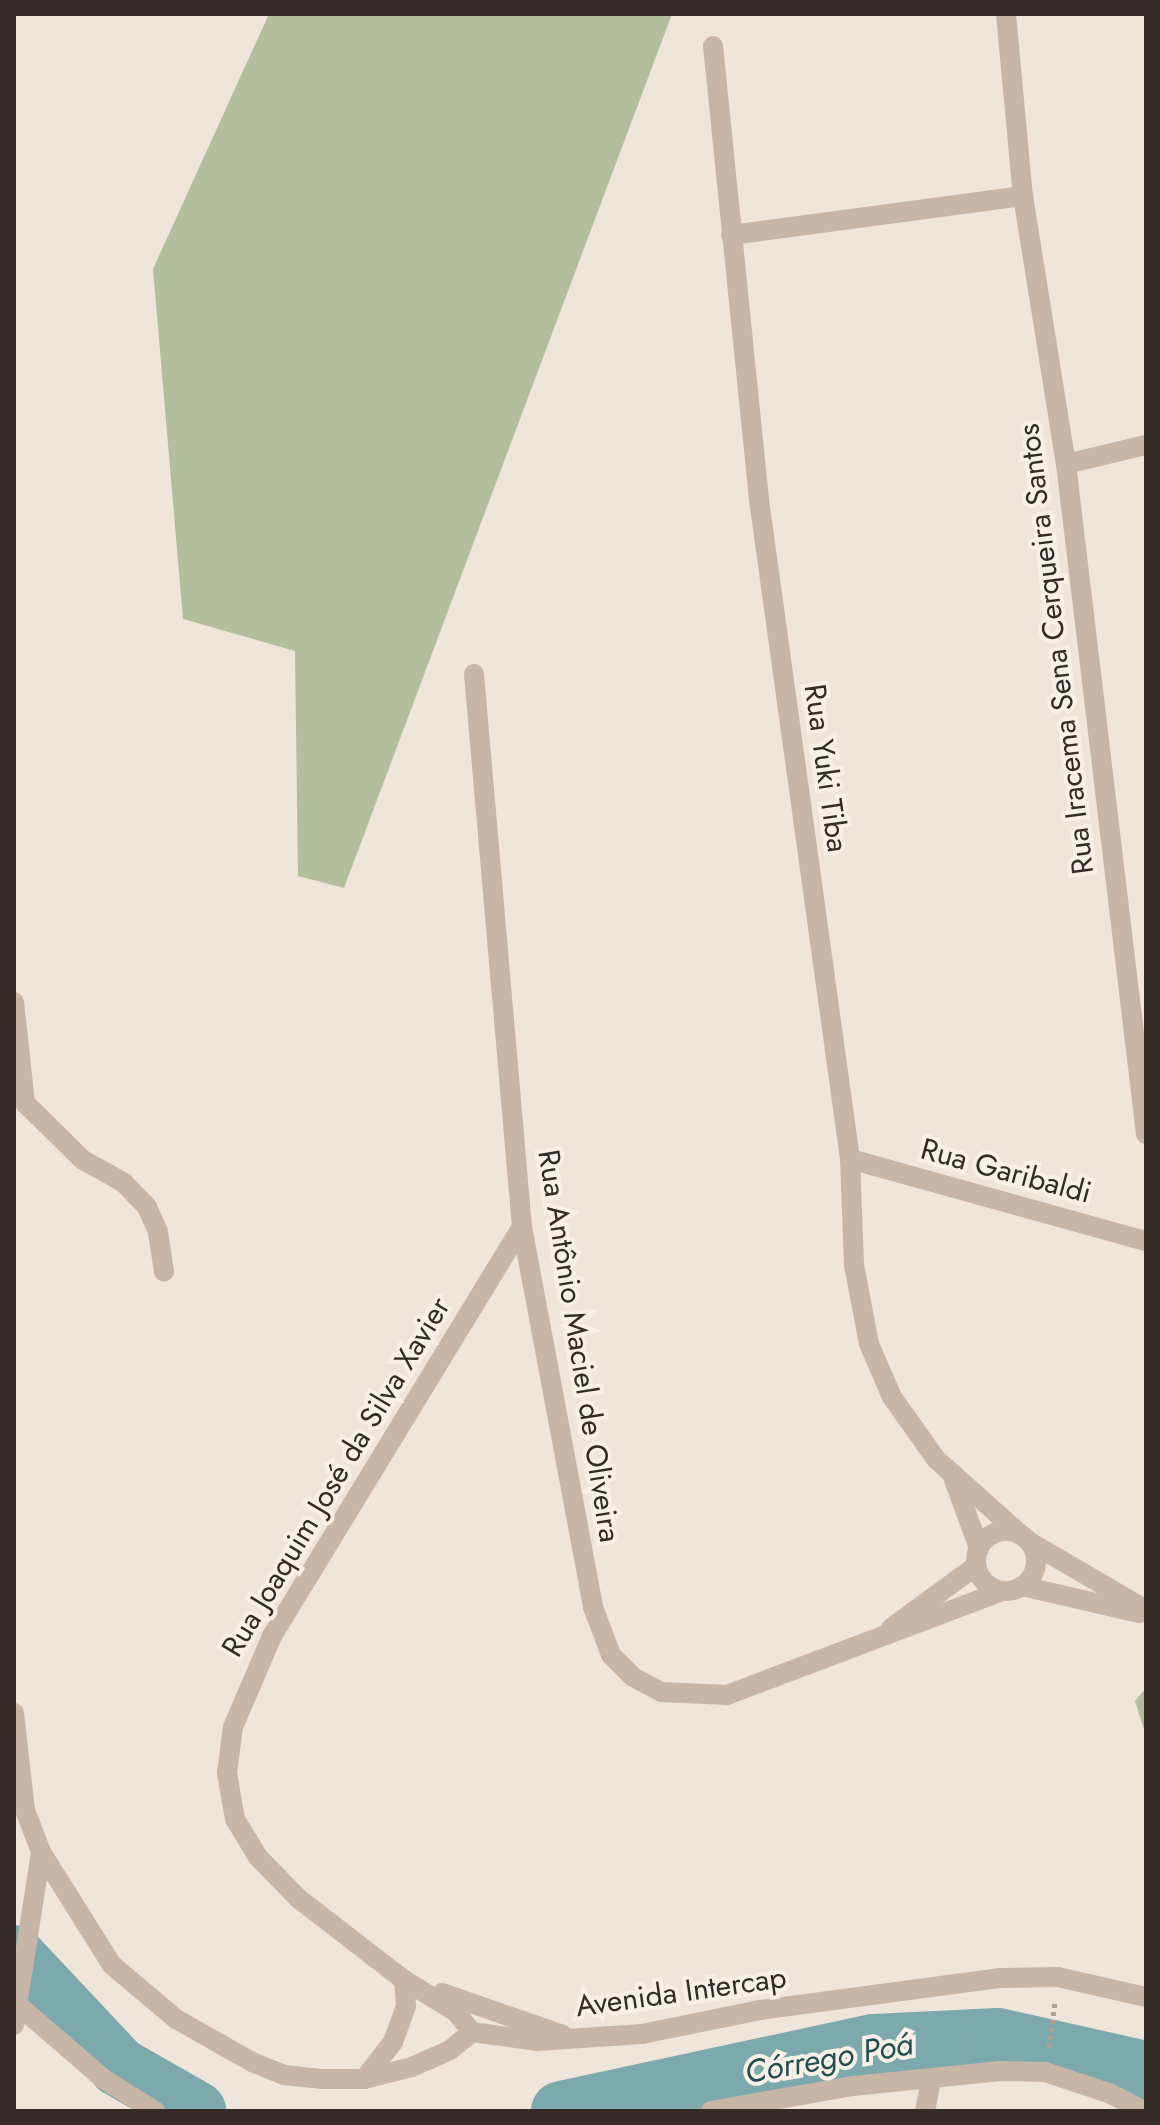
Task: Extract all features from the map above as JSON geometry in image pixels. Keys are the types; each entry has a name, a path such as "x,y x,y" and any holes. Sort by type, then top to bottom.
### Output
{"street":[{"name":"Rua Iracema Sena Cerqueira Santos","path":"1006,14 1023,196 1066,464 1146,1134"},
{"name":"Rua Yuki Tiba","path":"713,46 760,507 850,1159 854,1265 869,1344 892,1397 951,1473 1024,1538"},
{"path":"731,235 1023,196"},
{"path":"1066,464 1146,445"},
{"name":"Rua Antônio Maciel de Oliveira","path":"474,674 522,1227 593,1607 611,1655 633,1677 661,1692 715,1695 865,1647 1012,1588"},
{"path":"14,1002 19,1104 83,1160 123,1182 147,1207 158,1232 164,1272"},
{"name":"Rua Garibaldi","path":"850,1159 1146,1241"},
{"name":"Rua Joaquim José da Silva Xavier","path":"472,2032 456,2012 404,1980 298,1898 258,1857 235,1819 227,1773 233,1727 247,1683 272,1636 522,1227"},
{"name":"Rua Yuki Tiba","path":"951,1473 978,1557"},
{"path":"1001,1531 1024,1538 1146,1612 985,1583 978,1557 1001,1531"},
{"path":"1012,1588 1036,1560 1024,1538"},
{"name":"Rua Antônio Maciel de Oliveira","path":"865,1647 978,1557"},
{"path":"14,1713 25,1810 41,1852 112,1965 176,2019 284,2075 364,2079 450,2050 472,2032"},
{"path":"41,1852 16,2015 105,2080 155,2111"},
{"name":"Avenida Intercap","path":"472,2032 537,2041 642,2034 760,2010 999,1978 1058,1977 1146,1997"},
{"path":"364,2079 393,2042 406,2006 404,1980 572,2038"},
{"path":"711,2111 853,2086 1000,2071 1045,2072 1111,2094 1144,2111"},
{"path":"925,2111 931,2080"}],"path":[{"path":"1047,2057 1053,2010"}],"green space":[{"path":"269,14 672,14 344,888 298,876 295,651 183,619 153,269"},
{"path":"1146,1688 1146,1736 1135,1701"}],"waterway":[{"name":"Córrego Poá","path":"14,1955 119,2067 196,2111"},
{"name":"Córrego Poá","path":"561,2111 874,2044 998,2038 1146,2071"}]}
